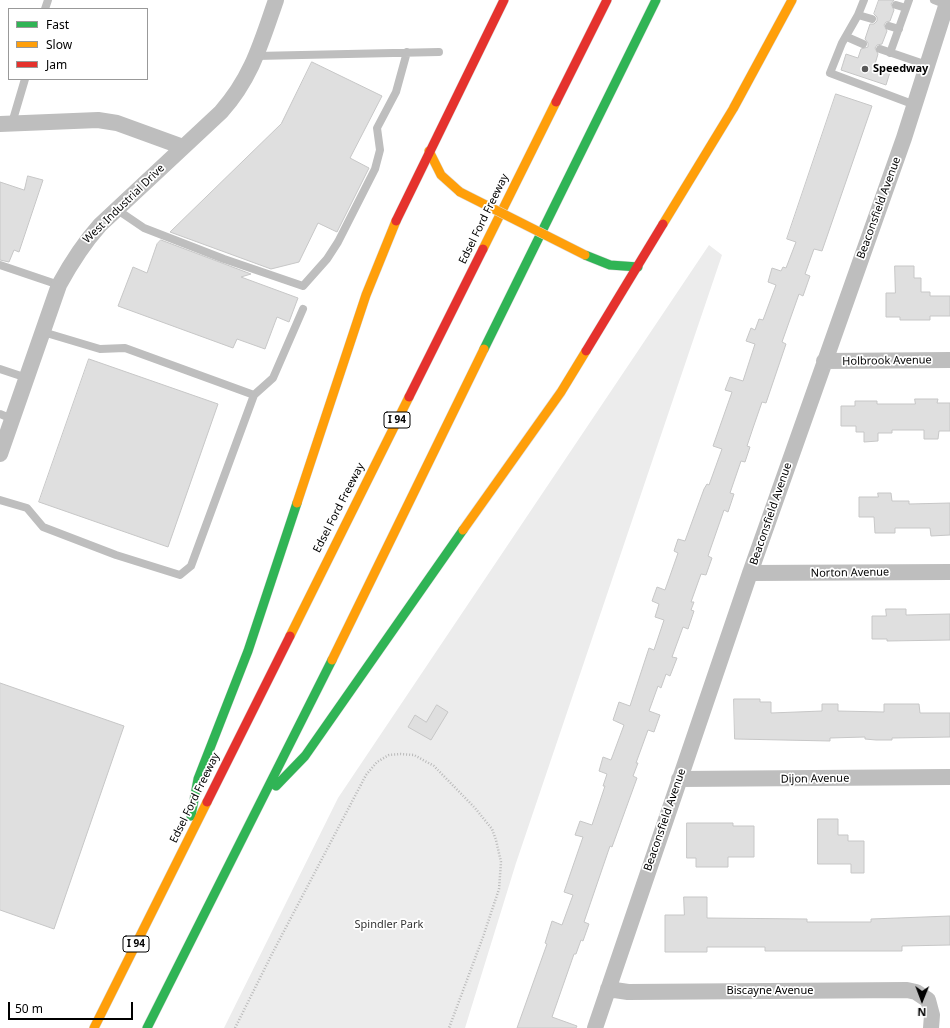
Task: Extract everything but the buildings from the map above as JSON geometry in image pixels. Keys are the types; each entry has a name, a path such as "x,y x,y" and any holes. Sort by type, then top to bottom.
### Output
{"highway":[{"path":"187,841 198,779 248,651 364,301 399,214 504,0"},
{"name":"Edsel Ford Freeway","path":"94,1028 607,0"},
{"path":"147,1028 263,799 656,0"},
{"path":"263,799 305,756 379,648 538,428 638,267 733,109 792,0"},
{"path":"429,152 435,167 442,177 450,186 460,192 585,255 610,265 638,267"}],"street":[{"name":"West Industrial Drive","path":"0,454 6,417 27,378 59,285 83,243 116,209 234,97 248,75 276,0"},
{"name":"Beaconsfield Avenue","path":"595,1028 750,573 915,105 943,2"},
{"path":"6,123 98,120 117,123 183,147"},
{"name":"Holbrook Avenue","path":"824,361 950,360"},
{"name":"Norton Avenue","path":"750,573 950,572"},
{"name":"Dijon Avenue","path":"679,779 950,777"},
{"name":"Biscayne Avenue","path":"608,989 628,992 907,990 916,992 928,1000 932,1015 931,1028"}],"lane":[{"path":"864,0 847,37 842,43 830,73 915,105"},
{"path":"890,53 909,0"},
{"path":"896,5 906,8"},
{"path":"858,14 872,20"},
{"path":"888,26 898,29"},
{"path":"847,37 863,44"},
{"path":"880,49 927,65"},
{"path":"116,209 144,228 224,259 304,286 327,259 338,242 375,169 380,150 377,128 396,92 407,52"},
{"path":"256,56 439,52"},
{"path":"6,123 25,80"},
{"path":"0,265 59,285"},
{"path":"0,500 27,508 44,528 116,555 180,575 191,566 254,395 273,378 303,309"},
{"path":"43,332 100,349 125,348 254,395"},
{"path":"0,369 27,378"}],"path":[{"path":"235,1028 273,952 366,775 377,762 389,755 401,754 414,755 434,766 475,808 492,829 501,862 499,889 449,1028"}],"green space":[{"name":"Spindler Park","path":"709,245 722,255 516,863 465,1028 224,1028 338,798"}],"traffic: fast":[{"path":"484,349 656,0"},
{"path":"585,255 610,265 638,267"},
{"path":"191,816 198,779 248,651 297,503"},
{"path":"276,786 305,756 463,530"},
{"path":"147,1028 332,660"}],"traffic: slow":[{"path":"663,224 733,109 792,0"},
{"path":"483,249 556,102"},
{"path":"429,151 441,175 460,192"},
{"path":"460,192 585,255"},
{"path":"297,503 366,295 396,221"},
{"path":"332,660 484,349"},
{"path":"463,530 561,392 586,351"},
{"path":"290,636 409,397"},
{"path":"94,1028 207,802"}],"traffic: jam":[{"path":"396,221 504,0"},
{"path":"556,102 607,0"},
{"path":"586,351 663,224"},
{"path":"409,397 483,249"},
{"path":"207,802 290,636"}],"place":[{"name":"Speedway","path":"865,69"}]}
